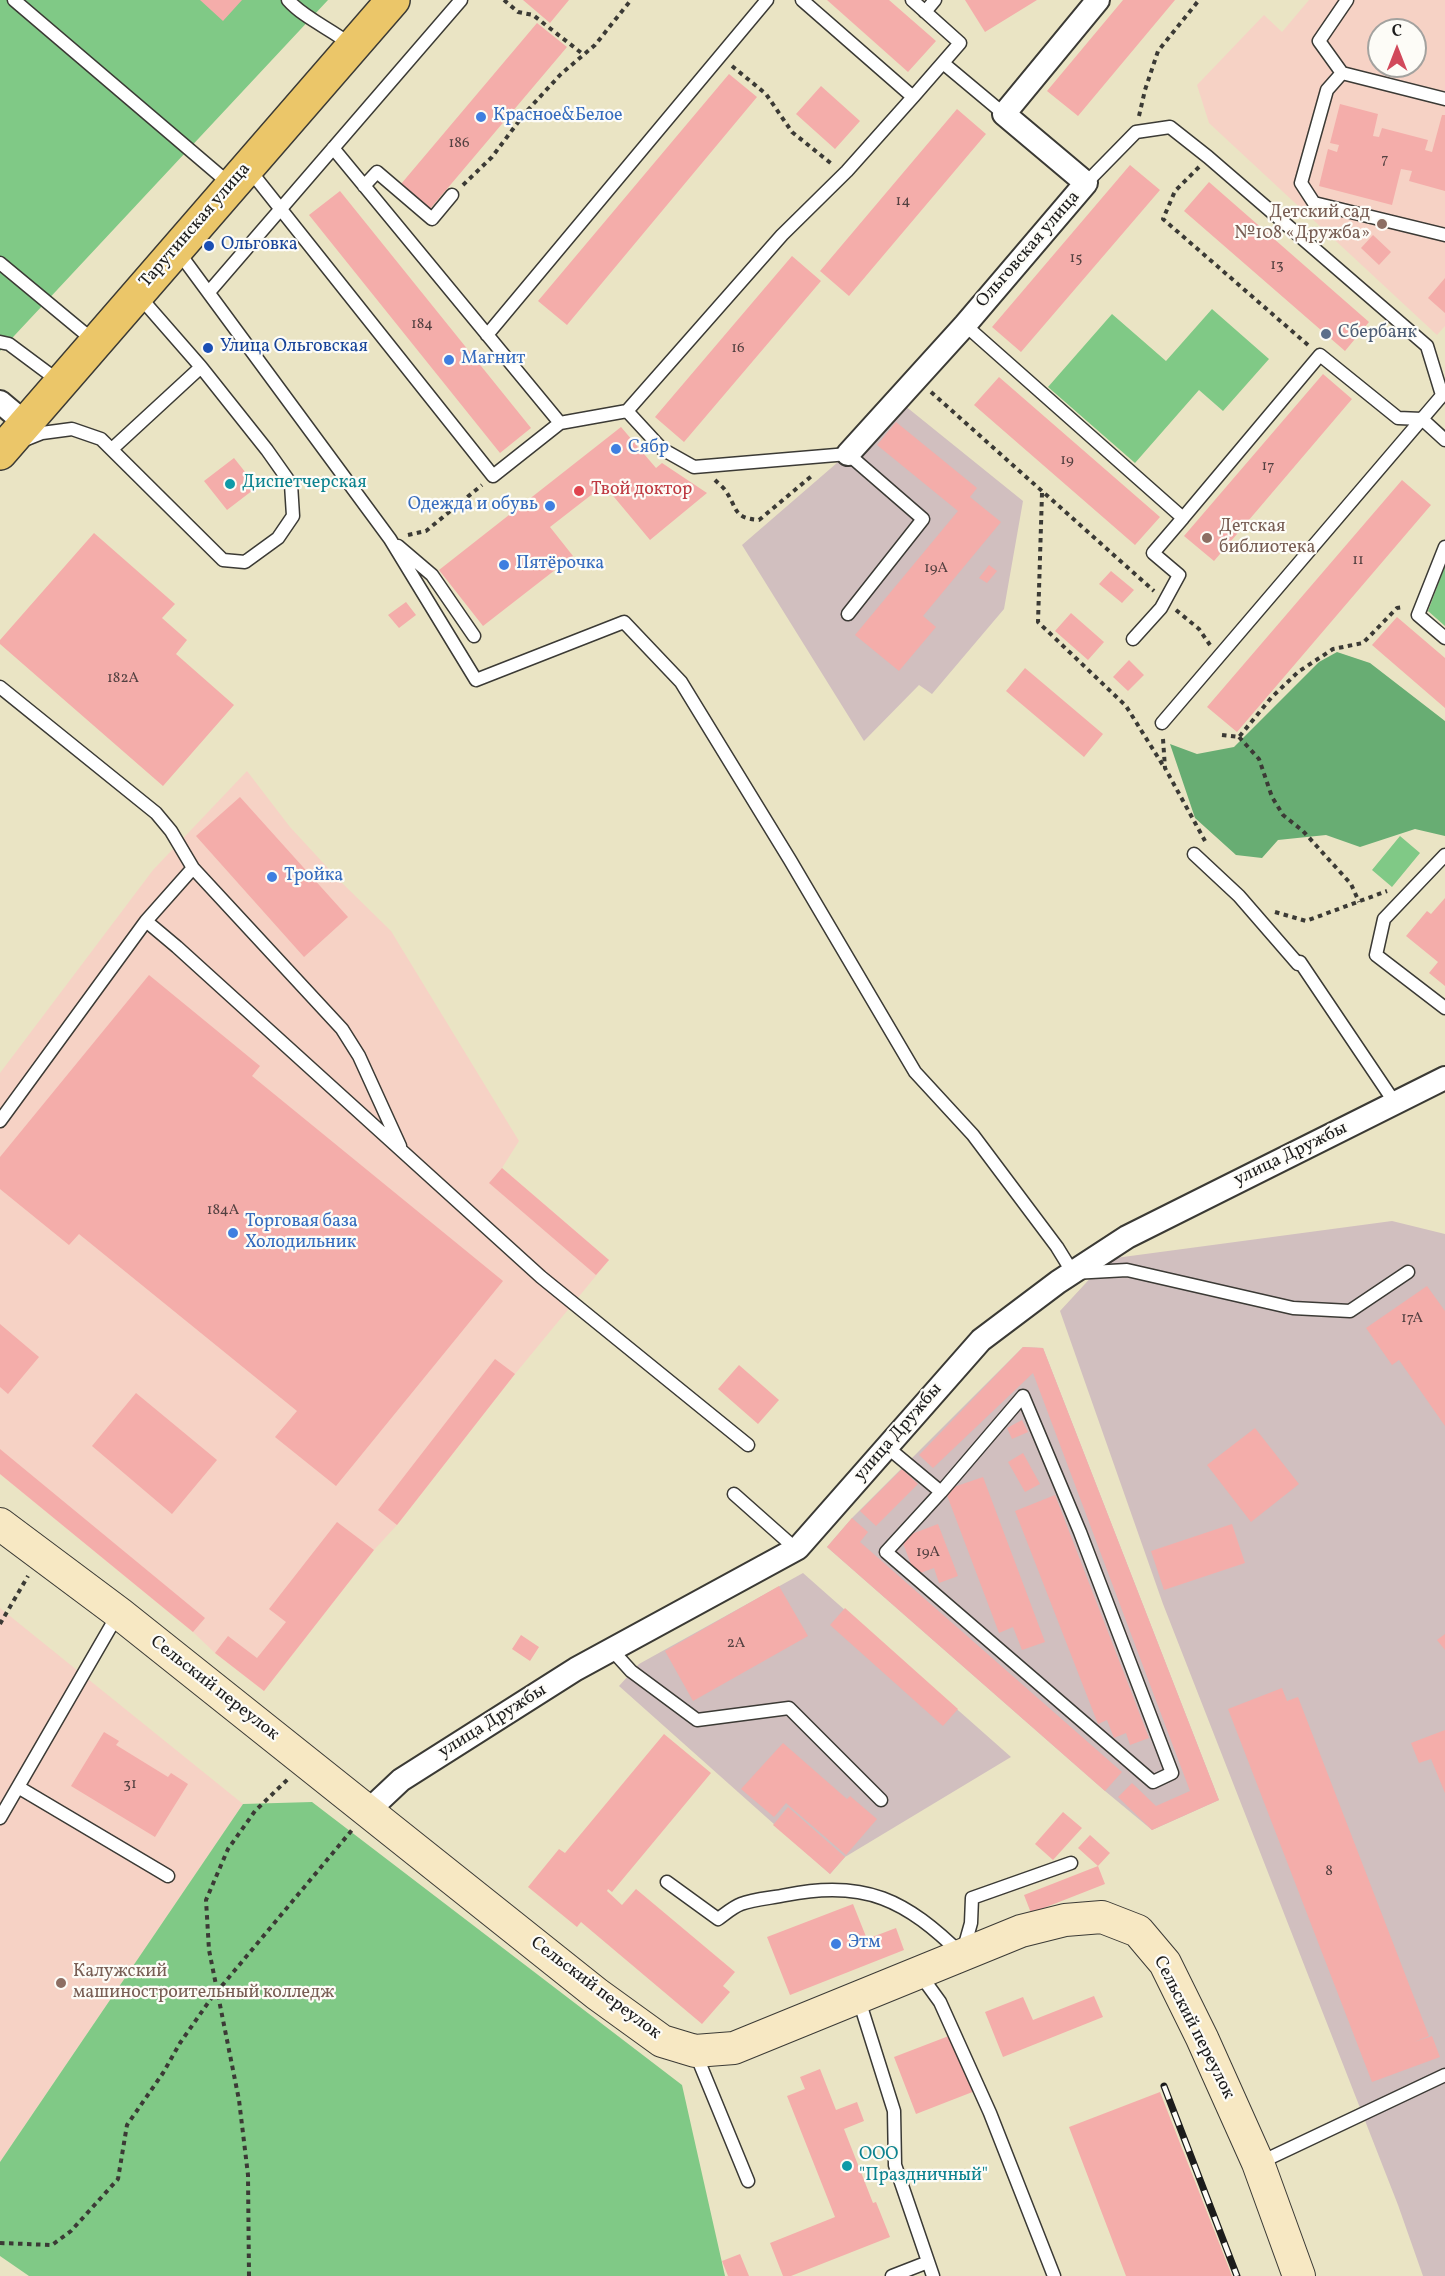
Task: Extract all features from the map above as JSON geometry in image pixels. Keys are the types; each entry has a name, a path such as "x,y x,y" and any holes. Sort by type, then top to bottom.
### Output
{"main road":[{"name":"Тарутинская улица","path":"10,441 393,0"}],"street":[{"path":"1004,114 1098,0"},
{"name":"Ольговская улица","path":"842,455 965,325 1086,183 1004,114"},
{"path":"0,402 10,441"},
{"name":"улица Дружбы","path":"368,1811 401,1780 611,1649 796,1549 981,1340 1073,1273 1127,1237 1445,1078"},
{"name":"Сельский переулок","path":"0,1524 118,1613 306,1761 597,1994 662,2041 695,2051 734,2048 1021,1930 1065,1920 1102,1917 1138,1931 1165,1963 1202,2038 1258,2163 1299,2276"}],"lane":[{"path":"14,0 280,209 493,476 560,423 627,411 782,235 847,171 943,63 960,43 912,0"},
{"path":"288,0 296,9 337,33 353,46"},
{"path":"208,292 461,0"},
{"path":"487,335 767,0"},
{"path":"802,0 913,97"},
{"path":"925,12 935,0"},
{"path":"1347,0 1319,41 1342,74 1445,99"},
{"path":"943,63 1004,114"},
{"path":"1342,74 1327,90 1301,183 1314,203 1445,236"},
{"path":"1086,183 1136,132 1170,127 1208,157 1426,346 1444,394 1162,723"},
{"path":"333,148 560,423"},
{"path":"364,186 377,172 432,219 452,195"},
{"path":"177,249 390,539 476,680 624,622 681,682 790,860 915,1072 973,1135 1057,1247 1073,1273 1127,1270 1293,1308 1350,1311 1408,1272"},
{"path":"0,263 95,342"},
{"path":"10,441 72,429 101,439 223,560 245,562 278,538 293,516 291,484 201,367 137,294"},
{"path":"965,325 1183,518"},
{"path":"0,342 9,344 60,382"},
{"path":"1133,639 1165,601 1179,575 1153,553 1320,355 1398,418 1422,419 1445,440"},
{"path":"112,449 201,367"},
{"path":"627,411 662,449 694,467 842,455 923,519 848,614"},
{"path":"390,539 432,575 474,636"},
{"path":"1445,547 1419,615 1445,638"},
{"path":"0,687 156,813 171,831 193,868 342,1029 358,1056 403,1151"},
{"path":"1194,854 1239,896 1298,964 1300,962 1395,1103"},
{"path":"1445,855 1384,919 1376,955 1445,1008"},
{"path":"0,1121 146,921 193,868"},
{"path":"146,921 541,1277 748,1445"},
{"path":"1023,1396 1080,1532 1172,1773 1153,1782 886,1552 941,1492 1023,1396"},
{"path":"887,1447 941,1492"},
{"path":"734,1494 796,1549"},
{"path":"0,1818 118,1613"},
{"path":"611,1649 631,1671 697,1720 789,1708 880,1800"},
{"path":"18,1787 168,1876"},
{"path":"668,1882 718,1919 741,1904 812,1889 857,1889 905,1907 940,1934 962,1955 971,1923 972,1898 1071,1863"},
{"path":"919,1972 940,2002 981,2093 1054,2276"},
{"path":"858,1996 894,2111 895,2165 933,2276"},
{"path":"695,2051 748,2181"},
{"path":"1258,2163 1445,2075"},
{"path":"892,2276 928,2262"}],"path":[{"path":"504,0 518,12 533,15 584,55"},
{"path":"452,195 492,157 525,113 554,82 595,45 631,0"},
{"path":"1136,132 1145,90 1158,51 1199,0"},
{"path":"720,55 744,78 766,94 792,132 832,165 847,171"},
{"path":"1208,157 1175,191 1163,219 1320,355"},
{"path":"915,378 1199,629 1218,656"},
{"path":"694,467 725,490 734,511 745,519 759,520 842,455"},
{"path":"390,539 426,531 493,476"},
{"path":"1042,492 1038,622 1126,706 1165,768 1208,846"},
{"path":"1239,737 1271,698 1298,672 1333,649 1363,643 1397,608 1406,607 1419,615"},
{"path":"1162,723 1165,768"},
{"path":"1222,735 1239,737 1259,759 1272,797 1283,815 1303,831 1351,884 1359,902"},
{"path":"1274,912 1306,921 1425,878"},
{"path":"0,1624 40,1554"},
{"path":"249,2276 248,2175 239,2100 209,1950 206,1900 228,1849 255,1811 306,1761"},
{"path":"0,2243 52,2245 71,2231 118,2179 127,2125 163,2073 180,2043 218,1991 368,1811"}],"shaded area":[{"name":"Детский сад №108 «Дружба»","path":"1309,0 1445,0 1445,326 1437,335 1209,123 1197,85 1264,15 1282,32"},
{"path":"904,405 1023,501 1004,609 932,694 919,685 864,741 742,545"},
{"path":"247,771 290,827 391,931 519,1141 502,1168 609,1260 515,1374 397,1525 374,1550 264,1691 0,1474 0,1073 153,870"},
{"path":"1392,1221 1445,1234 1445,2276 1423,2276 1398,2205 1163,1604 1060,1311 1108,1259"},
{"path":"1023,1347 1043,1348 1219,1800 1152,1830 827,1547 852,1518"},
{"path":"803,1573 1011,1757 845,1857 830,1874 619,1686 639,1664"},
{"name":"Калужский машиностроительный колледж","path":"0,1608 243,1804 0,2162"}],"green space":[{"path":"0,0 328,0 0,351"},
{"path":"1212,309 1269,359 1223,411 1199,390 1135,463 1048,387 1112,314 1166,361"},
{"path":"1445,566 1445,626 1428,611"},
{"path":"1337,652 1370,663 1445,721 1445,836 1415,829 1360,847 1326,835 1278,840 1262,858 1236,855 1195,818 1170,744 1197,754 1234,747 1319,662"},
{"path":"1400,836 1420,853 1392,887 1372,870"},
{"path":"312,1802 682,2085 725,2276 29,2276 0,2256 0,2162 243,1804"}],"building":[{"path":"200,0 242,0 223,21"},
{"path":"523,0 569,0 550,23"},
{"path":"827,0 889,0 936,41 908,72"},
{"path":"965,0 1037,0 985,32"},
{"path":"1123,0 1175,0 1078,116 1047,91"},
{"path":"537,23 567,47 430,209 401,184"},
{"path":"729,74 757,97 567,325 538,301"},
{"path":"821,86 860,121 835,149 796,114"},
{"path":"1340,104 1378,114 1373,136 1379,137 1382,128 1428,140 1425,150 1432,152 1442,115 1445,115 1445,191 1409,181 1412,171 1401,169 1392,205 1319,186 1328,149 1337,152 1339,145 1330,143"},
{"path":"957,109 986,134 849,296 820,271"},
{"path":"1130,165 1160,190 1021,352 992,327"},
{"path":"1209,182 1369,322 1345,351 1184,211"},
{"path":"340,191 531,428 500,453 309,215"},
{"path":"1373,235 1391,252 1379,265 1361,248"},
{"path":"792,256 821,281 684,442 655,417"},
{"path":"1445,278 1445,313 1428,298"},
{"path":"1323,374 1352,399 1214,561 1184,536"},
{"path":"999,377 1160,517 1135,545 974,405"},
{"path":"896,422 977,488 970,497 1001,522 923,616 936,627 899,671 855,635 958,511 877,445"},
{"path":"621,427 656,468 662,463 707,493 650,540 604,485 550,527 573,556 483,626 439,570"},
{"name":"Диспетчерская","path":"234,458 257,487 227,510 204,481"},
{"path":"1402,480 1431,505 1237,732 1207,707"},
{"path":"94,533 175,604 162,618 187,640 176,654 234,705 163,786 0,644 0,640"},
{"path":"989,565 997,571 987,583 979,578"},
{"path":"1111,571 1134,590 1122,603 1099,584"},
{"path":"406,602 416,615 399,628 388,615"},
{"path":"1071,613 1104,642 1088,660 1055,631"},
{"path":"1397,617 1445,658 1445,708 1372,645"},
{"path":"1129,660 1144,675 1128,691 1113,677"},
{"path":"1025,668 1103,734 1084,757 1006,691"},
{"name":"Тройка","path":"240,797 348,917 304,957 196,836"},
{"path":"1445,898 1445,986 1429,973 1438,962 1406,936 1427,911 1431,914"},
{"path":"149,975 260,1066 252,1076 503,1281 336,1486 275,1437 297,1411 79,1234 69,1245 0,1189 0,1157"},
{"path":"502,1168 609,1260 596,1275 489,1183"},
{"path":"1427,1286 1445,1311 1445,1426 1399,1360 1392,1365 1366,1328"},
{"path":"0,1324 39,1357 8,1394 0,1387"},
{"path":"1023,1347 1043,1348 1219,1800 1152,1830 1118,1797 1132,1783 1156,1806 1190,1791 1033,1373 933,1468 919,1455"},
{"path":"495,1359 515,1374 397,1525 378,1510"},
{"path":"739,1365 779,1400 758,1424 718,1389"},
{"path":"136,1393 217,1460 172,1514 92,1446"},
{"path":"1022,1420 1028,1432 1012,1439 1007,1428"},
{"path":"1255,1428 1299,1484 1251,1522 1207,1465"},
{"path":"0,1449 205,1618 193,1632 0,1474"},
{"path":"1023,1453 1040,1484 1025,1492 1008,1462"},
{"path":"902,1469 918,1484 876,1526 860,1511"},
{"path":"983,1477 1045,1642 1022,1650 1013,1627 999,1633 945,1490"},
{"path":"1055,1495 1149,1738 1130,1745 1126,1733 1114,1738 1107,1720 1098,1724 1015,1511"},
{"path":"852,1518 868,1532 860,1542 1122,1772 1105,1791 827,1547"},
{"path":"337,1522 374,1550 264,1691 215,1653 228,1636 257,1658 286,1622 269,1609"},
{"path":"938,1524 958,1576 939,1583 934,1568 915,1575 901,1538"},
{"path":"1232,1524 1245,1563 1164,1590 1151,1551"},
{"path":"779,1586 808,1636 693,1701 665,1651"},
{"path":"845,1608 958,1709 943,1726 830,1625"},
{"path":"1445,1634 1445,1650 1437,1640"},
{"path":"521,1635 539,1647 530,1661 512,1649"},
{"path":"1282,1688 1287,1701 1298,1697 1429,2036 1414,2042 1432,2036 1440,2057 1372,2082 1228,1709"},
{"path":"1445,1730 1445,1793 1431,1759 1419,1763 1411,1743"},
{"path":"104,1732 119,1741 116,1745 168,1777 171,1773 188,1784 155,1837 71,1786"},
{"path":"664,1734 711,1773 612,1892 608,1889 607,1891 622,1905 636,1889 735,1972 723,1986 730,1992 702,2024 581,1922 577,1927 528,1887 559,1849 565,1853"},
{"path":"783,1743 847,1799 850,1796 877,1819 846,1855 786,1803 774,1817 741,1789"},
{"path":"788,1807 845,1857 830,1874 773,1825"},
{"path":"1063,1812 1082,1828 1053,1860 1035,1844"},
{"path":"1090,1835 1110,1853 1098,1866 1078,1848"},
{"path":"1098,1866 1105,1884 1031,1913 1024,1895"},
{"name":"Этм","path":"853,1904 867,1939 896,1928 904,1950 790,1995 767,1937"},
{"path":"1094,1996 1103,2017 1003,2057 985,2012 1023,1997 1033,2020"},
{"path":"954,2034 975,2091 916,2114 894,2057"},
{"name":"ООО \"Праздничный\"","path":"820,2069 836,2110 857,2102 864,2121 844,2129 873,2203 876,2202 890,2237 791,2276 783,2276 770,2243 835,2217 787,2096 805,2089 800,2077"},
{"path":"1160,2092 1232,2276 1126,2276 1069,2127"},
{"path":"740,2254 749,2276 728,2276 722,2261"}],"railway":[{"path":"1164,2086 1237,2276"}],"place":[{"name":"Красное&Белое","path":"481,117"},
{"name":"Детский сад №108 «Дружба»","path":"1382,224"},
{"name":"Ольговка","path":"209,246"},
{"name":"Сбербанк","path":"1326,334"},
{"name":"Улица Ольговская","path":"208,348"},
{"name":"Магнит","path":"449,360"},
{"name":"Сябр","path":"616,449"},
{"name":"Диспетчерская","path":"230,484"},
{"name":"Твой доктор","path":"579,491"},
{"name":"Одежда и обувь","path":"550,506"},
{"name":"Детская библиотека","path":"1207,538"},
{"name":"Пятёрочка","path":"504,565"},
{"name":"Тройка","path":"272,877"},
{"name":"Торговая база Холодильник","path":"233,1233"},
{"name":"Этм","path":"836,1944"},
{"name":"Калужский машиностроительный колледж","path":"61,1983"},
{"name":"ООО \"Праздничный\"","path":"847,2166"}]}
